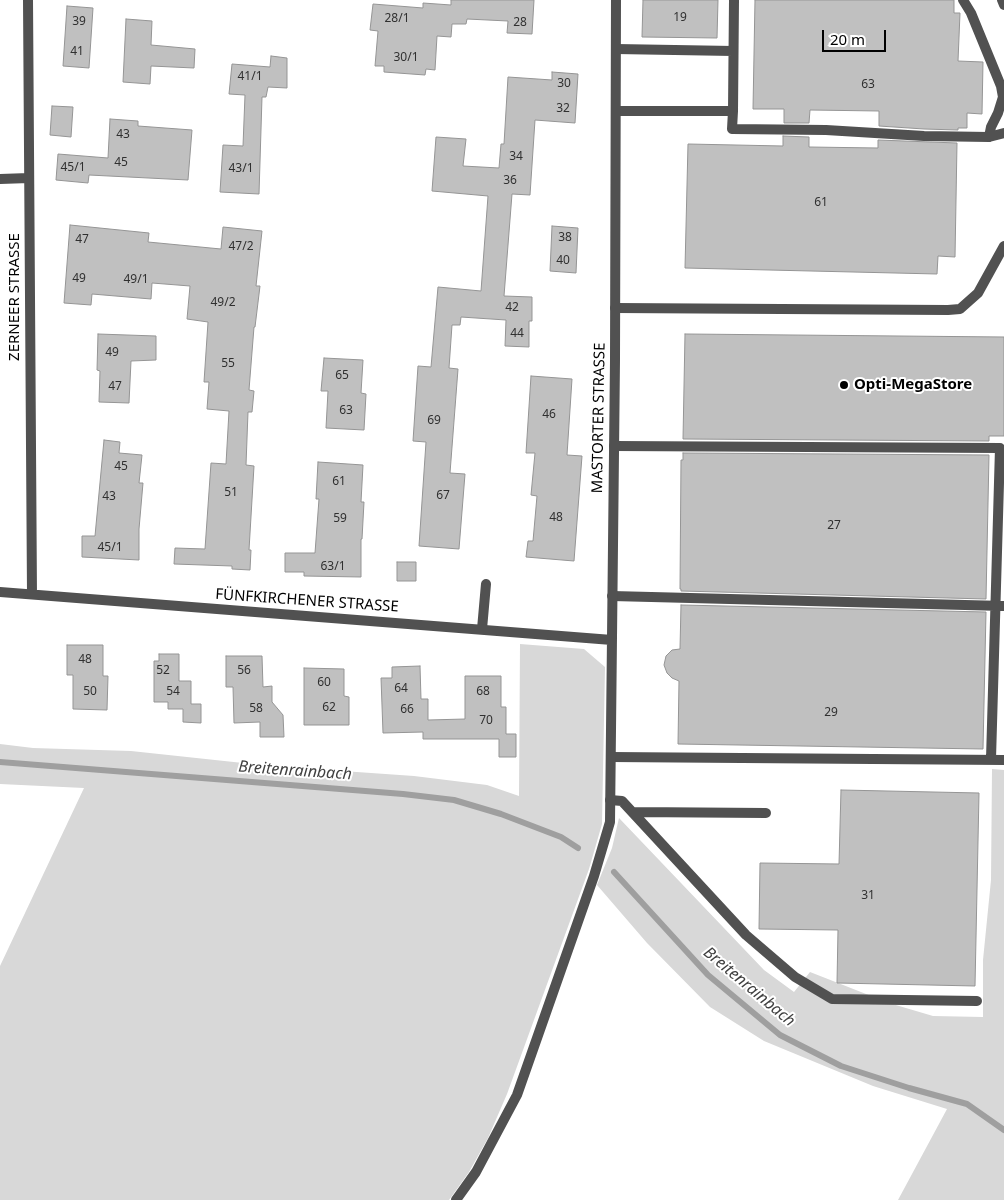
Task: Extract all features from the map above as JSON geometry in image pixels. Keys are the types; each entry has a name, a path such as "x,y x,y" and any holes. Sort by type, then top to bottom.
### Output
{"street":[{"name":"ZERNEER STRASSE","path":"28,0 32,594"},
{"name":"MASTORTER STRASSE","path":"456,1200 476,1172 517,1095 594,876 610,822 616,0"},
{"path":"734,0 732,129 826,130 924,136 989,137 1004,133"},
{"path":"963,0 971,13 1001,86 1003,98 989,137"},
{"path":"1002,0 1004,5"},
{"path":"616,49 733,51"},
{"path":"616,111 733,111"},
{"path":"0,179 29,178"},
{"path":"615,308 960,309 978,294 1004,246"},
{"path":"614,446 1000,448 1000,606 991,760"},
{"path":"482,629 486,584"},
{"name":"FÜNFKIRCHENER STRASSE","path":"0,592 612,640"},
{"path":"612,596 1000,606"},
{"path":"611,757 1004,760"},
{"path":"610,800 622,801 746,935 795,977 832,999 977,1001"},
{"path":"633,812 766,813"}],"shaded area":[{"path":"520,644 584,649 605,667 602,824 589,869 507,1094 488,1138 469,1172 449,1200 0,1200 0,966 84,788 0,784 0,744 33,748 131,751 271,766 414,776 487,785 519,796"},
{"path":"992,769 1004,770 1004,1200 898,1200 947,1109 873,1086 764,1041 710,1007 647,943 597,885 612,848 619,818 764,970 794,992 810,972 889,1003 933,1016 983,1017 983,960 991,880"}],"building":[{"path":"451,0 534,0 532,34 507,33 508,21 467,19 466,24 452,24 451,37 437,36 435,70 426,69 425,75 384,72 384,66 375,66 378,31 370,30 373,4 423,8 423,3 451,5"},
{"path":"643,0 718,0 717,38 642,37"},
{"path":"755,0 954,0 954,13 960,13 958,61 983,62 982,114 967,113 967,128 958,128 958,130 879,126 879,111 810,110 809,123 784,123 784,109 753,109"},
{"path":"67,6 93,8 89,68 63,66"},
{"path":"126,19 152,21 151,45 195,49 194,68 151,66 150,84 123,82"},
{"path":"271,56 287,58 287,88 268,87 266,97 262,97 259,194 220,192 223,145 243,146 245,95 229,94 232,64 270,67"},
{"path":"552,72 578,74 575,123 535,120 530,195 512,194 504,296 532,297 532,321 529,321 529,347 505,346 506,320 461,317 460,325 452,325 449,368 458,369 450,473 465,474 459,549 419,546 426,442 413,441 418,366 431,367 438,287 481,291 488,196 432,191 436,137 466,139 463,166 499,168 501,144 504,144 508,77 552,80"},
{"path":"52,106 73,107 71,137 50,135"},
{"path":"110,119 138,121 138,126 192,130 188,180 89,175 88,183 56,180 58,154 108,158"},
{"path":"783,136 809,137 809,147 878,148 878,140 957,143 955,257 938,256 937,274 685,268 688,144 783,146"},
{"path":"70,225 149,233 148,242 221,249 223,227 262,231 256,286 260,286 254,327 249,390 254,391 252,412 248,412 246,465 254,466 249,550 251,550 250,570 232,569 232,566 174,564 175,548 205,549 211,463 226,464 229,411 207,409 209,382 204,382 208,322 187,319 190,286 152,283 151,299 92,294 91,305 64,303"},
{"path":"552,226 578,228 576,273 550,271"},
{"path":"98,334 156,336 156,360 131,361 129,403 99,402 100,371 97,370"},
{"name":"Opti-MegaStore","path":"685,334 1004,337 1004,436 989,436 989,441 683,439"},
{"path":"324,358 363,360 361,393 366,394 364,430 326,428 328,391 321,391"},
{"path":"531,376 572,379 567,455 582,456 574,561 526,557 528,541 533,541 537,496 531,495 535,453 526,453"},
{"path":"104,440 120,442 119,453 142,455 139,483 143,483 139,529 139,560 82,557 82,536 95,536"},
{"path":"683,453 989,455 986,599 681,591 681,460 683,460"},
{"path":"318,462 363,465 361,502 364,502 361,539 361,577 304,576 304,572 285,572 285,553 315,553 319,499 316,499"},
{"path":"397,562 416,562 416,581 397,581"},
{"path":"681,605 986,612 983,749 678,744 679,681 667,673 664,665 666,656 672,650 680,649"},
{"path":"67,645 103,645 103,676 108,676 107,710 73,709 73,675 67,675"},
{"path":"159,654 179,654 179,681 191,681 191,704 201,704 201,723 183,722 183,709 168,709 168,702 154,702 154,661 159,661"},
{"path":"226,656 262,656 263,687 272,686 272,702 283,715 284,737 260,737 260,722 234,723 233,687 226,687"},
{"path":"420,666 421,699 428,699 428,720 465,719 465,676 501,676 501,707 506,707 506,734 516,734 516,757 499,757 499,739 423,739 423,732 383,733 381,678 392,678 392,667"},
{"path":"304,668 344,669 344,696 349,697 349,725 304,725"},
{"path":"841,790 979,793 975,986 837,983 838,930 759,929 760,863 839,864"}],"waterway":[{"name":"Breitenrainbach","path":"0,762 403,794 454,800 501,814 561,837 578,848"},
{"name":"Breitenrainbach","path":"614,872 708,975 780,1035 841,1066 967,1104 1004,1130"}],"place":[{"name":"Opti-MegaStore","path":"844,385"}]}
